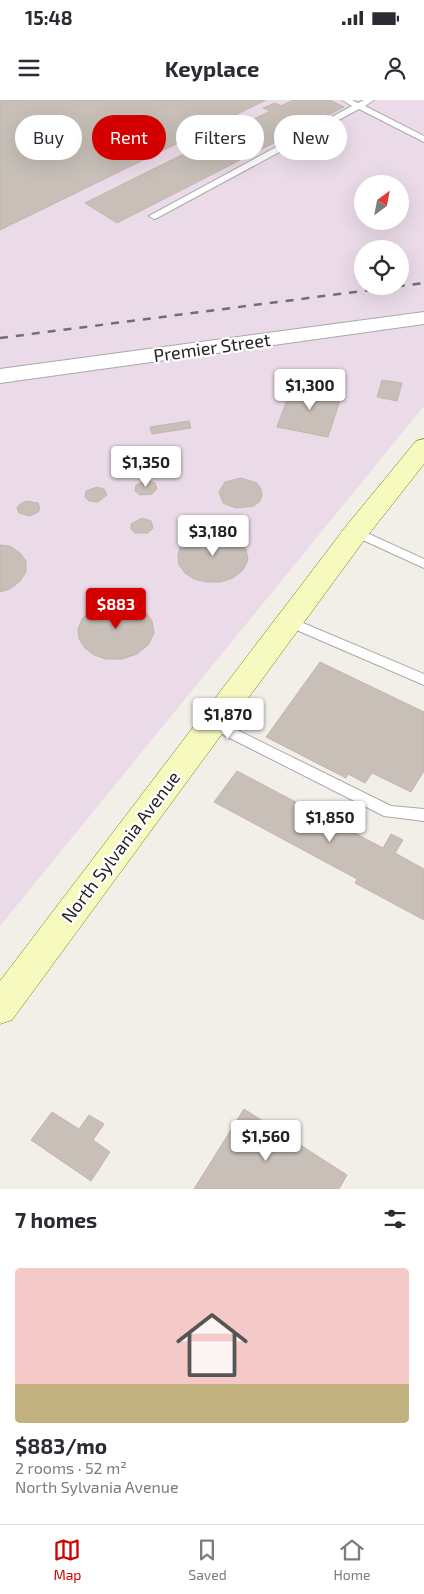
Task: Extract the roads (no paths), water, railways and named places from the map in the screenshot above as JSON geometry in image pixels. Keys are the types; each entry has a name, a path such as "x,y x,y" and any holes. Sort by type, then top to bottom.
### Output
{"main road":[{"name":"North Sylvania Avenue","path":"0,1008 356,532 424,447"}],"street":[{"name":"Premier Street","path":"0,376 424,318"}],"lane":[{"path":"346,100 424,140"},
{"path":"154,216 370,100"},
{"path":"356,532 424,564"},
{"path":"289,622 424,680"},
{"path":"213,723 389,812 424,815"}],"railway":[{"path":"0,338 424,283"}]}
